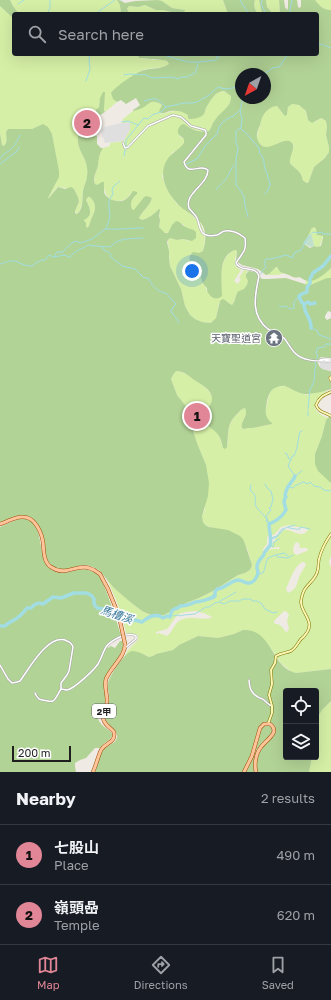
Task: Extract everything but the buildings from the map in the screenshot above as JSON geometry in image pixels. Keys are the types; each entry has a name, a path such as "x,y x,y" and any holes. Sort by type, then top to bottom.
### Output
{"main road":[{"path":"0,524 24,516 30,519 40,531 45,559 48,566 57,571 81,567 89,568 100,574 119,616 125,645"},
{"name":"2甲","path":"93,772 101,750 112,741 114,737 114,732 103,720 108,701 105,681 108,674 123,653 125,645"},
{"path":"244,772 252,756 260,728 264,724 268,724 273,726 274,730 272,736 260,747 255,764 256,772"}],"street":[{"path":"122,143 125,148 128,147 148,126 173,116 181,117 191,126 205,130 206,135 184,162 187,168 193,169 202,167 207,169 208,172 204,181 198,186 190,197 189,203 202,233 205,235 217,235 225,231 236,233 245,238 246,242 244,252 236,263 240,268 256,270 259,274 255,303 257,315 267,328 283,338 297,355 309,360 331,360"},
{"path":"324,359 331,360"},
{"path":"320,360 327,359"},
{"path":"320,360 331,360"},
{"path":"331,392 323,395 316,405 318,410 331,416"},
{"path":"268,724 272,713 269,695 272,684 272,670 276,656 295,648 308,631 308,617 301,607 302,596 307,585 317,574 319,559 331,534"},
{"path":"60,689 69,689 81,681 98,664 106,648 111,643 126,635 136,636 135,641 125,645"},
{"path":"0,665 8,680 12,683 17,682 22,679 34,661 48,646 58,639 68,641 72,645 73,650 68,675 61,683 60,689 50,702 39,699 35,693"},
{"path":"249,680 251,690 256,696 272,706"}],"green space":[{"path":"0,0 10,0 18,12 12,12 12,17 0,6"},
{"path":"10,0 117,0 120,5 121,12 18,12"},
{"path":"117,0 125,3 158,0 172,8 185,11 171,12 156,10 145,5 138,7 129,6 127,9 129,12 121,12 120,5"},
{"path":"157,0 223,0 227,12 178,12 185,10 172,8 162,1"},
{"path":"223,0 255,0 254,4 257,12 227,12"},
{"path":"255,0 259,0 262,12 257,12 254,2"},
{"path":"259,0 266,0 267,7 271,12 262,12"},
{"path":"266,0 279,0 280,12 271,12 267,7"},
{"path":"279,0 284,0 287,10 288,0 297,0 298,7 300,8 301,0 315,0 320,6 331,10 331,268 321,277 311,281 306,281 299,277 294,277 280,272 277,267 266,275 258,269 242,265 236,261 237,251 235,250 229,253 223,263 221,276 222,296 215,298 208,293 207,288 202,282 200,273 192,265 189,258 193,252 199,253 203,251 205,244 204,228 197,219 178,205 172,198 164,182 163,171 164,165 169,158 184,143 184,139 178,131 179,127 184,124 199,131 209,131 217,117 230,103 231,96 224,91 221,91 211,100 203,115 197,118 189,119 188,115 179,111 160,113 159,111 162,105 155,102 133,111 140,105 136,98 126,104 121,100 117,102 113,99 111,93 121,83 141,71 163,67 169,64 165,61 139,58 138,56 319,56 319,12 280,12","holes":["292,104 299,105 306,111 308,120 312,123 321,118 326,121 327,127 326,135 329,152 325,158 314,167 308,183 303,180 300,173 290,163 293,147 292,143 289,141 283,141 269,147 264,147 260,144 257,138 257,132 262,118 267,111 277,106 286,116 288,107","314,227 317,235 323,236 321,246 314,246 310,248 304,244 311,229"]},
{"path":"315,0 331,0 331,10 320,6"},
{"path":"145,5 156,10 170,12 129,12 127,9 129,6 138,7"},
{"path":"0,6 12,17 12,56 138,56 139,58 167,61 169,64 163,67 146,69 137,74 125,87 117,102 105,112 104,92 98,109 89,117 78,118 80,128 78,143 86,163 88,175 83,190 81,207 78,213 75,211 79,203 78,197 74,189 57,187 48,198 59,174 52,134 41,125 32,129 8,129 6,133 6,143 4,146 2,145 0,133"},
{"path":"222,91 231,96 228,106 214,121 209,131 202,132 189,128 179,136 184,139 184,143 180,148 172,153 162,176 167,189 176,203 202,225 204,236 203,251 199,253 191,253 189,258 199,273 207,292 222,295 221,276 223,263 230,253 235,250 237,251 235,265 241,270 234,281 238,284 241,279 239,278 244,270 249,271 246,273 248,283 247,287 237,294 232,305 227,301 219,303 216,319 210,323 202,322 190,315 185,306 181,289 170,266 168,240 170,238 189,241 191,229 186,228 183,224 174,223 168,233 163,232 159,227 159,209 147,218 142,220 139,218 150,204 152,198 144,197 135,210 133,210 131,204 135,195 131,193 124,200 119,201 110,199 106,194 104,187 95,184 94,178 98,167 99,156 103,148 110,146 110,143 124,141 130,130 130,123 122,123 123,119 133,111 140,109 151,102 156,102 162,105 159,113 162,114 178,111 188,115 204,114 213,97 218,92"},
{"path":"103,92 105,92 105,112 92,120 89,117 99,107 100,98"},
{"path":"292,104 299,105 306,111 307,118 315,122 321,118 326,121 326,135 329,152 325,158 314,167 308,183 303,180 300,173 290,163 290,156 294,146 291,142 287,141 270,147 264,147 258,143 257,140 261,119 265,112 276,106 282,113 287,114 288,107"},
{"path":"84,117 86,121 93,125 94,127 90,133 97,136 97,144 103,148 99,156 94,181 97,185 104,182 104,192 107,197 120,201 127,198 133,191 137,192 131,202 131,207 134,210 144,197 147,196 152,198 150,204 139,218 142,220 145,219 160,209 159,227 165,233 168,233 176,221 196,232 196,238 192,241 170,238 167,242 170,266 181,289 185,306 190,315 195,319 210,323 216,318 220,301 223,299 232,305 237,293 244,289 247,285 248,281 246,274 249,271 255,272 262,279 286,278 308,285 331,278 331,312 328,311 325,318 327,320 331,318 331,358 321,357 318,360 318,363 320,367 331,371 331,376 328,379 331,382 331,389 318,393 306,394 300,393 285,386 277,387 268,396 266,409 266,416 272,424 253,428 242,428 246,411 245,408 242,409 231,422 227,447 225,449 223,448 219,436 206,422 205,414 212,402 210,392 202,385 181,372 176,371 171,379 177,395 185,405 197,443 206,465 209,483 208,496 202,516 203,522 209,527 228,530 240,536 243,539 252,565 250,570 245,573 238,575 213,591 164,615 151,615 142,611 114,588 99,570 93,567 82,565 63,570 53,567 47,560 42,535 30,517 24,515 17,516 0,523 0,133 2,145 4,146 6,141 6,132 8,129 32,129 43,124 48,127 52,134 59,177 48,198 58,187 65,189 71,187 74,189 78,197 79,202 75,211 77,214 81,209 83,190 87,179 86,163 78,143 80,125 78,118","holes":["90,197 95,205 95,208 87,228 84,220 90,214 86,200"]},
{"path":"90,197 95,204 95,208 87,228 83,220 90,214 86,200"},
{"path":"314,227 320,236 323,236 320,246 317,247 314,246 312,237 309,235 308,236 311,229"},
{"path":"309,235 312,236 314,246 311,247 303,243"},
{"path":"276,267 280,272 285,273 278,275 267,275"},
{"path":"331,268 331,278 312,284 305,284 306,281 310,281 323,275"},
{"path":"176,371 185,374 197,381 210,393 212,400 205,415 206,422 219,435 223,448 228,444 228,431 230,424 242,409 245,408 246,411 242,423 242,428 244,429 272,424 266,417 265,412 270,392 275,387 285,386 306,395 327,391 316,401 315,405 317,411 329,418 326,420 315,454 331,483 331,556 329,562 331,568 331,669 296,673 292,672 281,663 267,643 243,630 218,638 198,636 179,645 173,650 149,657 146,655 129,653 124,658 128,650 138,640 138,636 136,634 126,633 115,598 106,577 114,588 142,611 151,615 163,615 213,591 238,575 250,570 252,565 247,548 216,529 205,525 203,522 202,516 205,509 206,465 197,443 185,405 177,395 171,379","holes":["289,525 308,530 302,534 284,530 271,545 272,548 280,548 271,549 265,552 263,551 267,544 268,535 274,535 281,527","296,542 299,543 300,548 307,548 308,550 297,555 293,551","302,562 306,564 299,576 296,587 288,593 286,589 292,574","196,611 212,617 207,619 183,619 175,624 171,633 167,636 159,633 156,634 156,632 167,629 179,614","284,611 289,615 287,621 289,628 287,632 274,622"]},
{"path":"331,415 331,483 318,471 315,464 315,454 326,420"},
{"path":"21,518 29,519 37,529 44,559 52,571 65,573 84,570 91,571 98,575 107,594 121,635 107,645 108,648 111,646 115,648 120,641 122,641 124,645 118,659 104,679 107,703 103,713 98,719 101,724 113,735 100,748 95,748 86,758 75,763 76,772 0,772 0,527"},
{"path":"243,630 253,631 260,635 266,641 281,664 288,670 296,673 331,669 331,701 319,715 319,688 283,688 283,760 311,760 309,772 95,772 102,751 117,739 117,734 105,719 109,705 108,683 114,670 125,656 132,651 139,652 149,657 173,650 179,645 198,636 218,638"},
{"path":"331,701 331,772 309,772 311,760 319,760 319,715"}],"shaded area":[{"path":"130,122 130,130 124,141 105,143 101,130 104,127"},
{"path":"320,362 331,362 331,371 320,367"}],"waterway":[{"path":"18,4 24,0"},
{"path":"48,12 50,8 50,0"},
{"path":"99,12 115,0"},
{"path":"240,0 248,12"},
{"path":"262,0 261,4 265,12"},
{"path":"289,12 292,0"},
{"path":"319,44 323,44 331,48"},
{"path":"86,81 90,69 90,56"},
{"path":"167,56 188,62"},
{"path":"197,67 199,62 216,60 219,56"},
{"path":"271,69 279,67 287,56"},
{"path":"189,62 198,62"},
{"path":"124,75 146,75 152,78 172,77 178,79 195,73 197,68"},
{"path":"126,146 126,140 144,118 148,119 152,115 161,112 166,107 197,102 209,95 218,87 225,89 235,88"},
{"path":"144,101 156,99 166,107"},
{"path":"242,104 240,110 242,119 241,128 236,131 236,143 238,148 236,159 236,185 244,196 248,217"},
{"path":"186,164 197,159 205,146 217,134 220,125 240,110"},
{"path":"122,122 128,121 138,125"},
{"path":"241,129 259,148 270,183 268,190"},
{"path":"0,159 14,146 20,135"},
{"path":"0,164 17,151 19,147"},
{"path":"124,156 126,150"},
{"path":"216,190 234,165"},
{"path":"106,228 110,216 109,200 113,194 113,187 120,181"},
{"path":"265,194 268,190"},
{"path":"54,257 57,252 63,252 75,241 81,243 92,239 105,229 143,228"},
{"path":"261,274 266,267 264,263 266,259 286,255 293,258 294,253 301,250 313,232 331,234"},
{"path":"0,264 15,261 27,266 32,266 35,263 45,260 49,255 54,257 64,255 70,257 76,251 88,245 110,247 121,240 143,238"},
{"path":"102,247 122,266 135,269 143,277 149,279 156,289 166,293 176,304 171,311 179,323"},
{"path":"315,303 310,304 308,302 304,304 301,302 299,296 307,292 307,288 313,273 323,266 331,256"},
{"path":"279,306 285,306 293,309 294,302 299,296"},
{"path":"304,304 311,328"},
{"path":"311,328 317,330 319,335 331,340"},
{"path":"316,359 318,357 316,353 317,348 324,347 326,344 331,344"},
{"path":"308,409 310,389 314,379 315,362"},
{"path":"308,411 308,416"},
{"path":"302,431 299,435 294,456 292,456 288,466 295,476 302,471"},
{"path":"285,453 291,460"},
{"name":"馬槽溪","path":"0,626 5,626 16,619 27,608 31,608 39,603 43,604 53,597 61,598 74,593 86,593 91,595 97,608 117,612 133,621 135,620 142,622 155,615 163,618 167,616 170,617 171,612 174,609 213,597 215,596 217,589 222,588 232,582 238,580 248,583 251,582 258,575 258,563 271,543 269,524 283,515 286,510 284,502 286,497 285,494 295,476"},
{"path":"288,487 293,488 303,482 308,484 310,482 314,486 320,487 324,490 331,490"},
{"path":"265,484 271,491 273,499 271,507 269,508 271,510 266,516 269,524"},
{"path":"251,485 250,490 255,497 255,504 267,519 267,522"},
{"path":"288,527 295,525"},
{"path":"271,539 277,537 285,528 288,527 310,529"},
{"path":"270,538 277,536 284,528"},
{"name":"馬槽溪","path":"270,546 273,547 274,542 279,539"},
{"path":"276,555 284,553 288,556"},
{"path":"257,574 263,573 268,558 275,555 278,557 288,558 293,555"},
{"name":"馬槽溪","path":"208,600 215,592"},
{"path":"220,601 236,592"},
{"path":"170,614 173,616 195,614 215,603 219,602 224,604 230,601 239,601 243,599 257,601 261,603 265,609 273,613 277,612"}],"place":[{"name":"嶺頭喦","path":"87,123"},
{"name":"天寶聖道宮","path":"274,338"},
{"name":"七股山","path":"197,416"}]}
